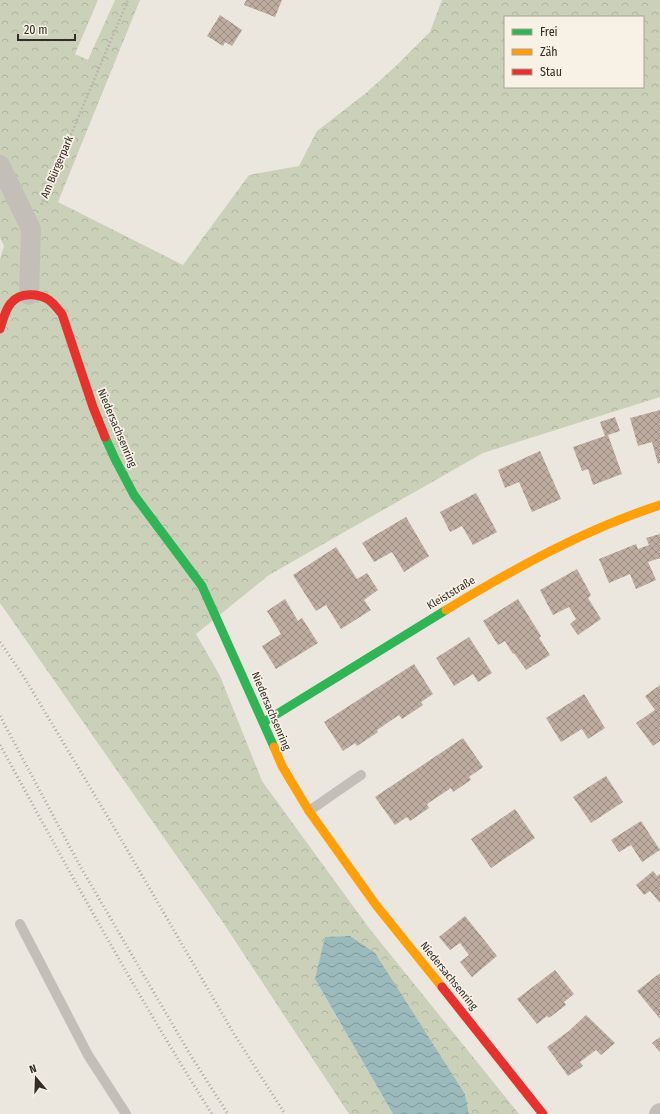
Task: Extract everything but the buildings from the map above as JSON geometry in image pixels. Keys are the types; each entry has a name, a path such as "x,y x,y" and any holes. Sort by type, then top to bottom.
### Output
{"street":[{"path":"0,165 31,229 29,295 16,298 8,308 0,329"},
{"name":"Niedersachsenring","path":"29,295 47,299 55,305 62,314 93,407 115,459 134,495 202,586 264,722 282,766 309,811 376,905 543,1114"},
{"name":"Kleiststraße","path":"264,722 508,573 591,531 660,505"}],"lane":[{"path":"309,811 361,774"},
{"path":"20,924 88,1055 126,1114"}],"path":[{"name":"Am Bürgerpark","path":"31,229 128,0"}],"green space":[{"path":"0,0 98,0 75,54 88,60 115,0 140,0 58,202 183,265 249,175 299,166 317,131 366,93 430,32 442,0 660,0 660,397 483,453 269,575 196,634 220,676 262,781 369,928 519,1114 469,1114 465,1094 424,1030 315,979 393,1114 349,1114 222,921 0,603 0,259 4,246 0,238"}],"water":[{"path":"350,936 375,953 465,1094 469,1114 393,1114 315,979 325,937"}],"railway":[{"path":"0,642 24,677 118,834 234,1034 285,1114"},
{"path":"0,716 80,866 191,1056 228,1114"},
{"path":"0,745 129,977 212,1114"}],"traffic: fast":[{"path":"105,437 134,495 202,586 274,747"},
{"path":"264,722 446,610"}],"traffic: slow":[{"path":"446,610 523,565 576,538 631,515 660,505"},
{"path":"274,747 282,766 309,811 376,905 442,987"}],"traffic: jam":[{"path":"0,329 4,315 9,306 19,297 24,295 40,296 49,300 54,305 62,314 93,407 105,437"},
{"path":"442,987 543,1114"}]}
